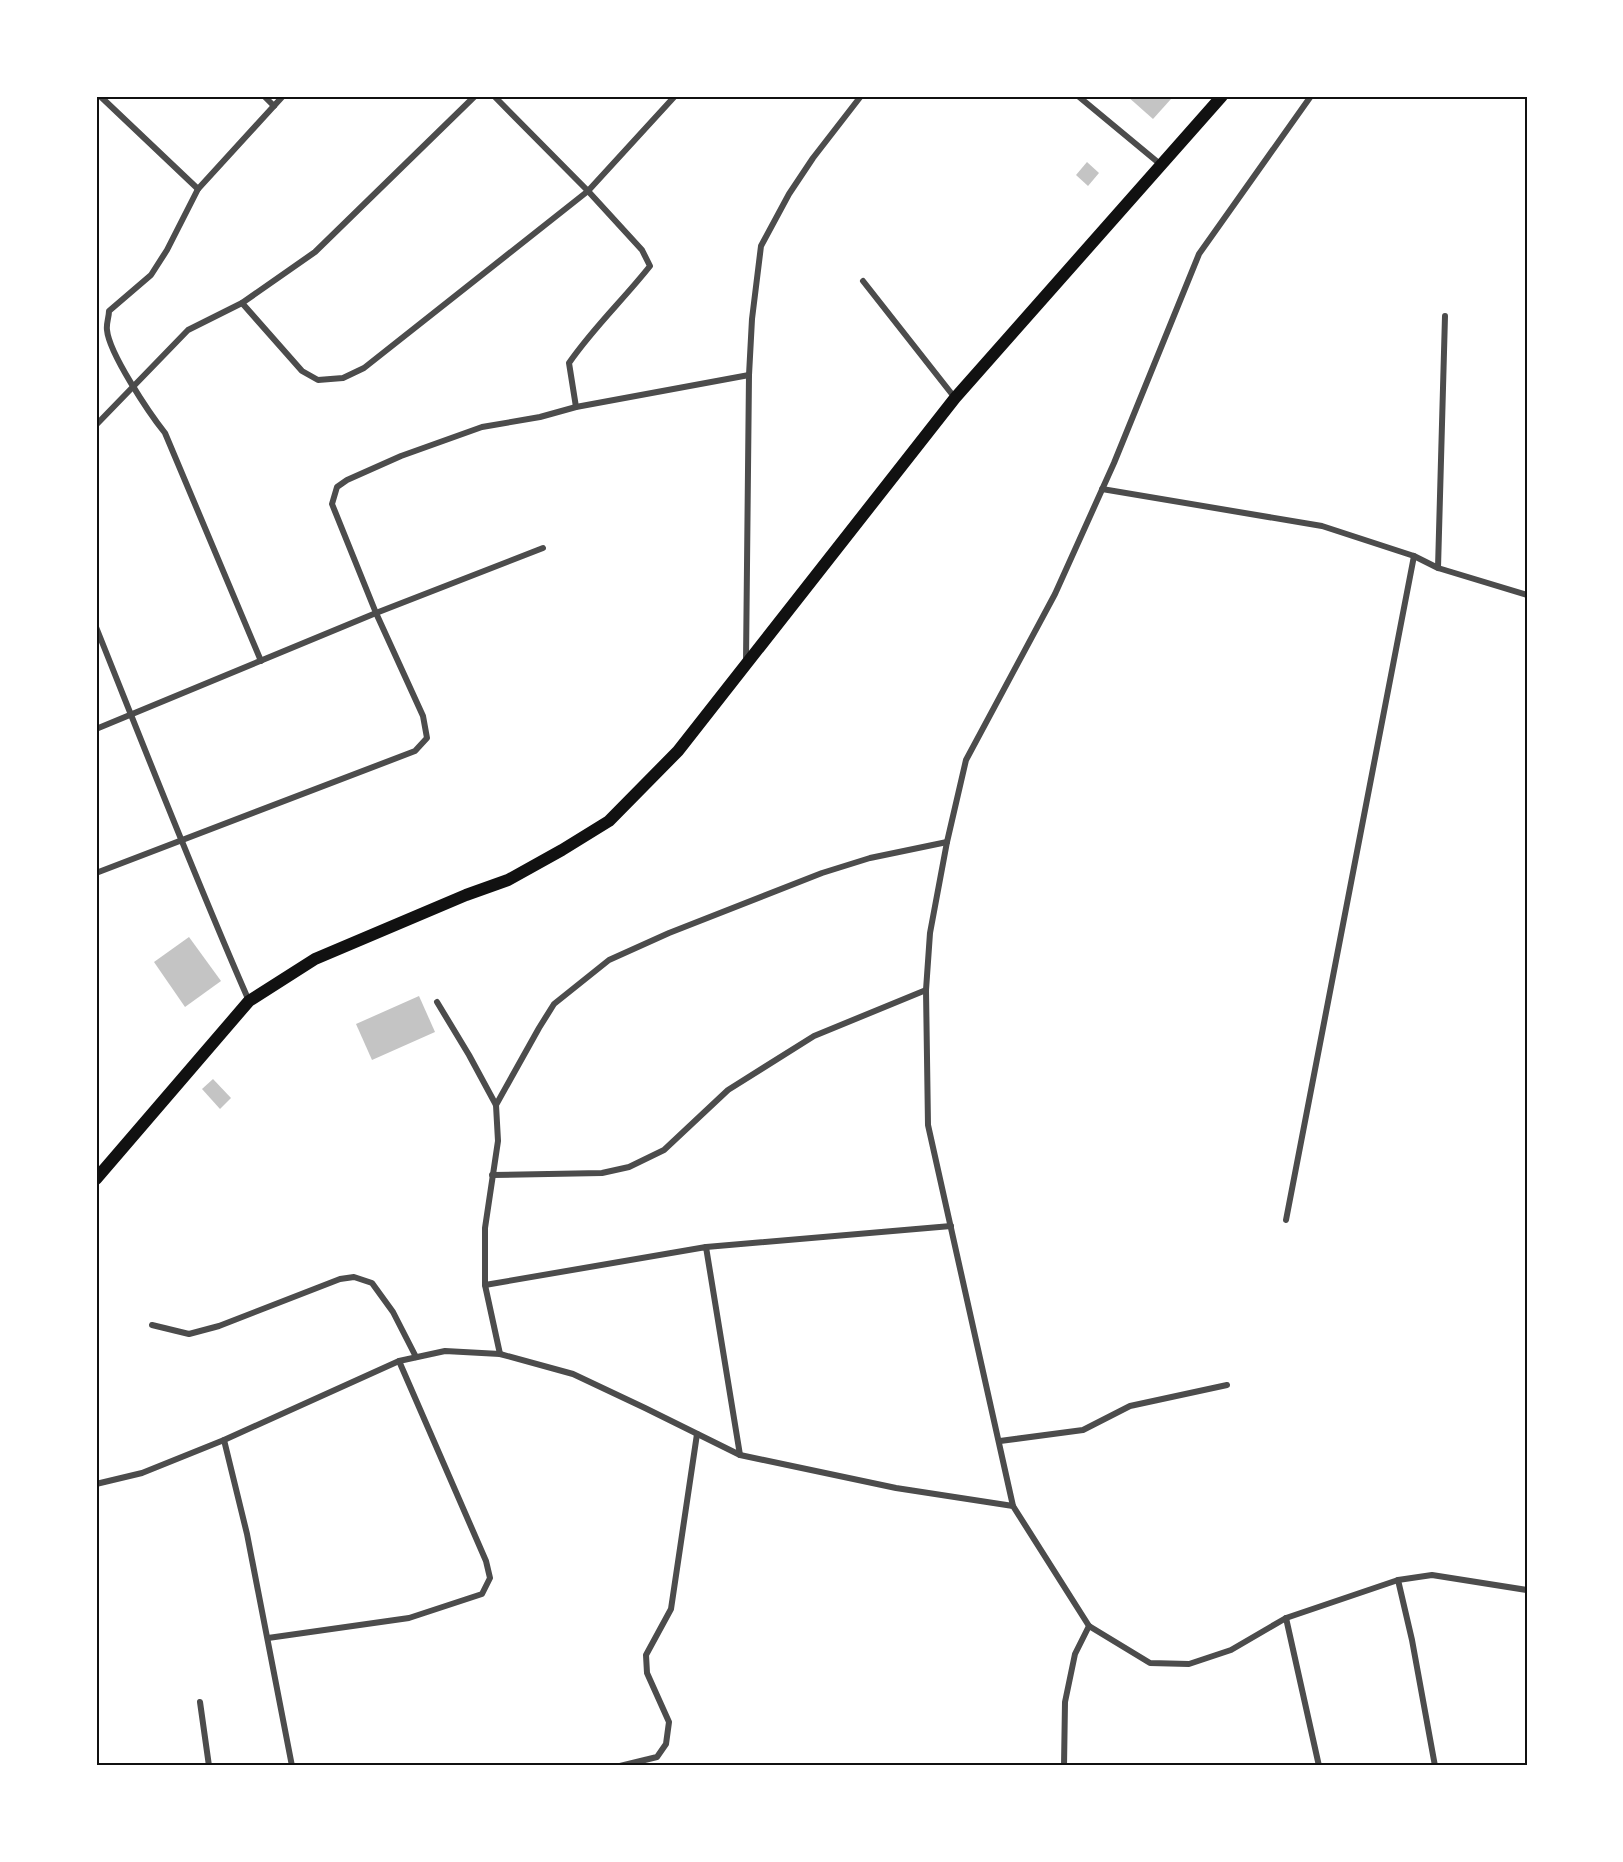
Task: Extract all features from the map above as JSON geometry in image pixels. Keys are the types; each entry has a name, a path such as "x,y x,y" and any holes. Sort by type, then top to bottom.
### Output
{"main road":[{"path":"96,1179 249,1001 315,959 508,880 609,821 678,751 955,398 1222,96"}],"street":[{"path":"100,96 198,189"},
{"path":"264,96 274,106"},
{"path":"261,661 165,433 147,410 134,387 114,351 107,330 109,311 151,275 167,250 198,189 283,96"},
{"path":"96,425 188,330 242,303 315,252 475,96"},
{"path":"494,96 588,191 642,250 650,266 585,341 569,363 576,407"},
{"path":"242,303 302,371 318,380 343,378 364,368 588,191 675,96"},
{"path":"746,663 749,375 752,319 761,246 813,158 861,96"},
{"path":"1078,96 1160,164"},
{"path":"1311,96 1198,254 1102,489 1055,594 966,760 947,842 930,933 926,990 928,1125 1013,1506 1089,1626 1150,1663 1189,1664 1231,1650 1286,1618 1398,1580 1431,1575 1527,1590"},
{"path":"863,280 955,398"},
{"path":"1438,568 1445,316"},
{"path":"96,873 415,751 427,738 423,716 376,613 332,504 337,487 347,480 401,456 482,427 749,375"},
{"path":"1102,489 1322,526 1414,556 1438,568 1527,595"},
{"path":"96,729 376,613 543,548"},
{"path":"1286,1220 1414,556"},
{"path":"96,627 203,896 249,1001"},
{"path":"496,1105 538,1028 554,1004 609,960 669,933 822,873 870,858 947,842"},
{"path":"492,1175 602,1173 630,1167 664,1150 728,1090 814,1036 926,990"},
{"path":"437,1002 470,1055 496,1105 498,1141 484,1228 485,1285 500,1354"},
{"path":"485,1285 706,1247 951,1226"},
{"path":"706,1247 740,1455"},
{"path":"152,1325 189,1334 219,1326 340,1279 354,1277 372,1283 393,1312 416,1358"},
{"path":"96,1484 142,1473 224,1440 399,1361 445,1351 500,1354 573,1374 740,1455 896,1488 1013,1506"},
{"path":"268,1638 409,1618 482,1594 490,1578 486,1561 399,1361"},
{"path":"1000,1442 1083,1430 1130,1406 1227,1385"},
{"path":"620,1766 657,1757 666,1744 669,1722 647,1673 646,1654 671,1609 697,1434"},
{"path":"224,1440 248,1534 292,1766"},
{"path":"1398,1580 1436,1766"},
{"path":"1286,1618 1319,1766"},
{"path":"1064,1766 1065,1702 1075,1654 1089,1626"},
{"path":"200,1702 209,1766"}],"building":[{"path":"1127,96 1168,96 1171,99 1153,119"},
{"path":"1087,162 1099,173 1088,186 1076,175"},
{"path":"189,937 221,981 185,1007 154,962"},
{"path":"419,996 435,1032 372,1060 356,1024"},
{"path":"213,1079 231,1098 220,1109 202,1089"}]}
